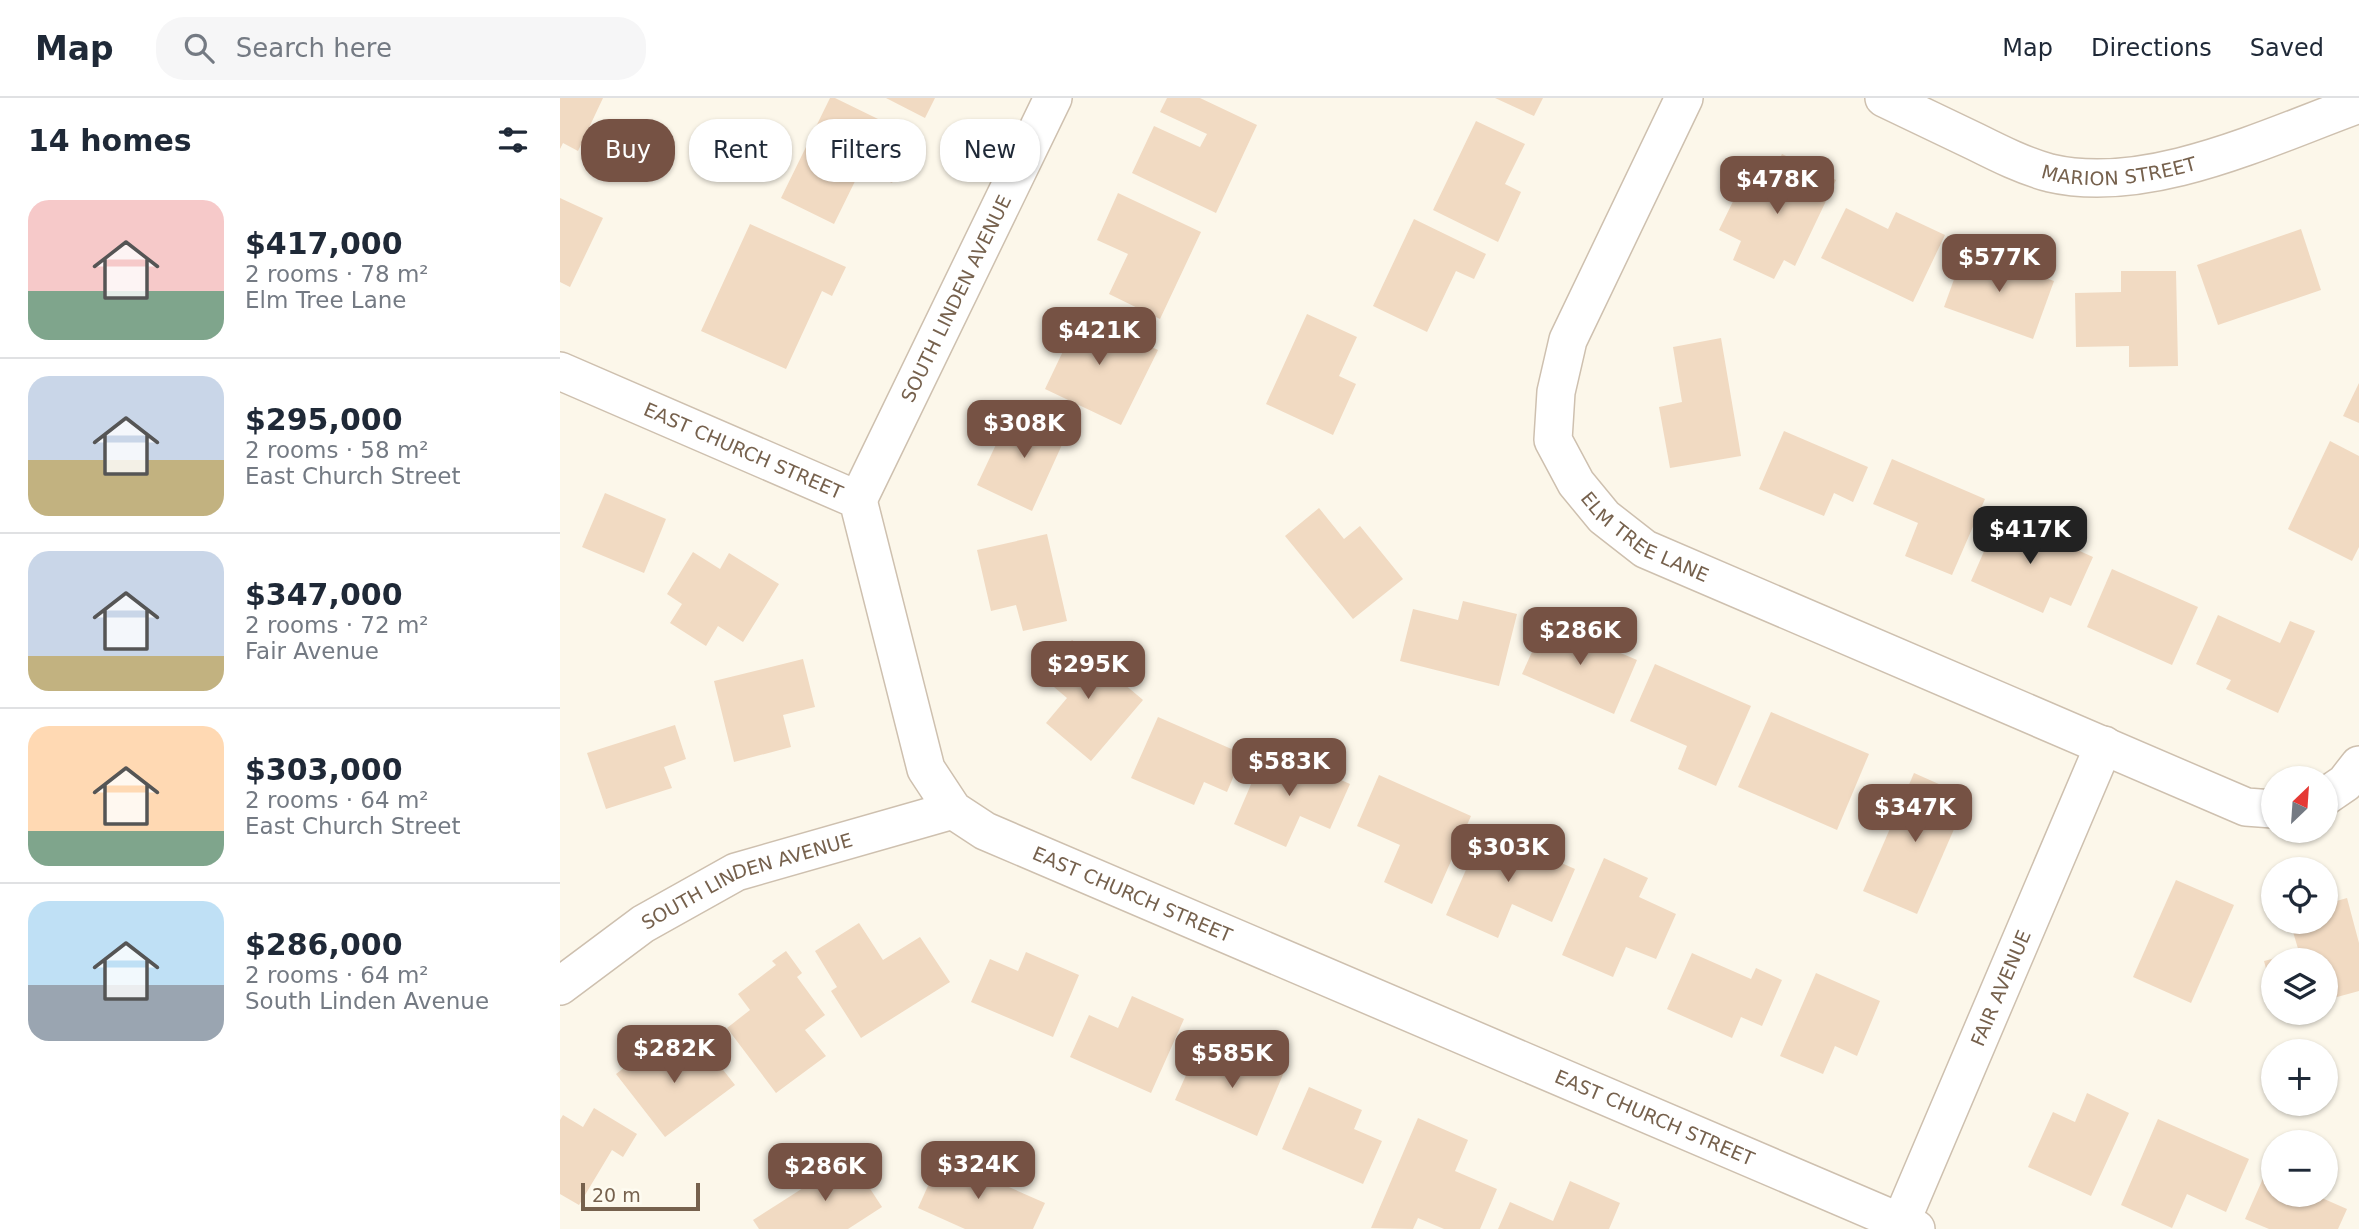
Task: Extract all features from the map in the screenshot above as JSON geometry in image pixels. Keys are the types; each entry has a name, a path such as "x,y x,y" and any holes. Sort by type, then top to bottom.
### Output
{"street":[{"name":"SOUTH LINDEN AVENUE","path":"858,500 1053,98"},
{"name":"ELM TREE LANE","path":"1684,98 1568,340 1556,392 1553,440 1576,483 1604,516 1645,549 2246,807 2261,808"},
{"name":"MARION STREET","path":"1884,98 2023,165 2051,173 2109,178 2149,174 2214,157 2359,104"},
{"name":"EAST CHURCH STREET","path":"560,371 858,500 926,769 953,810 985,831 1905,1227"},
{"name":"FAIR AVENUE","path":"1905,1227 2104,745"},
{"path":"2338,788 2359,765"},
{"name":"SOUTH LINDEN AVENUE","path":"560,986 643,924 736,872 953,810"}],"building":[{"path":"560,98 603,98 593,119 581,119 581,145 578,151 563,143 560,149"},
{"path":"830,98 835,98 878,119 820,119"},
{"path":"886,98 935,98 925,118"},
{"path":"1167,98 1200,98 1257,125 1216,213 1132,173 1154,126 1200,147 1207,134 1160,112"},
{"path":"1495,98 1543,98 1534,116"},
{"path":"1476,121 1525,144 1505,184 1521,192 1498,242 1433,210"},
{"path":"806,147 806,182 855,182 834,224 781,198 789,182 792,182 792,176"},
{"path":"1782,154 1836,180 1795,266 1784,260 1774,279 1733,260 1741,241 1719,230 1742,183 1763,193"},
{"path":"1118,193 1201,232 1160,319 1109,294 1128,254 1097,240"},
{"path":"560,198 603,218 570,287 560,282"},
{"path":"1846,208 1888,229 1896,212 1945,235 1913,302 1821,258"},
{"path":"1414,219 1486,254 1474,279 1456,271 1427,332 1373,306"},
{"path":"750,224 846,267 832,296 822,291 786,369 701,331"},
{"path":"2301,229 2321,290 2218,325 2197,265"},
{"path":"1965,249 2054,281 2033,339 1944,307"},
{"path":"2121,271 2176,271 2178,366 2129,367 2129,346 2076,347 2075,293 2121,292"},
{"path":"1069,308 1158,350 1121,425 1045,389 1065,347 1053,341"},
{"path":"1307,314 1357,337 1339,376 1356,384 1333,435 1266,404"},
{"path":"1721,338 1741,456 1670,468 1659,407 1682,402 1673,347"},
{"path":"2359,383 2359,423 2343,416"},
{"path":"1037,411 1070,427 1032,511 977,485 1007,421 1028,431"},
{"path":"1784,431 1868,467 1853,502 1834,493 1824,516 1759,489"},
{"path":"2330,441 2359,456 2359,547 2352,561 2288,529"},
{"path":"1892,459 1985,499 1952,575 1905,556 1918,523 1873,504"},
{"path":"605,493 666,519 644,573 582,547"},
{"path":"1319,508 1344,539 1360,526 1403,579 1353,619 1285,536"},
{"path":"2000,515 2093,557 2071,606 2050,597 2043,613 1971,581"},
{"path":"1047,534 1067,621 1023,631 1016,605 991,611 977,550"},
{"path":"693,552 720,569 729,553 779,584 743,642 718,626 706,646 670,623 682,604 667,594"},
{"path":"2112,569 2198,607 2172,665 2087,627"},
{"path":"1463,601 1517,614 1499,686 1400,661 1413,609 1458,620"},
{"path":"2218,615 2280,643 2290,621 2315,631 2278,713 2226,689 2231,680 2196,664"},
{"path":"1546,621 1637,660 1614,714 1522,674"},
{"path":"1072,640 1143,700 1091,761 1046,723 1067,698 1041,676"},
{"path":"803,659 815,707 783,715 791,747 734,762 714,681"},
{"path":"1655,664 1751,706 1716,786 1678,769 1687,746 1630,721"},
{"path":"1771,712 1869,754 1837,830 1738,787"},
{"path":"1158,717 1243,754 1227,792 1204,782 1194,805 1131,778"},
{"path":"675,725 686,759 664,767 672,788 606,809 587,753"},
{"path":"1267,747 1350,784 1330,829 1300,816 1286,847 1234,824"},
{"path":"1914,773 1968,797 1917,914 1863,891"},
{"path":"1379,775 1471,816 1432,904 1384,882 1400,845 1357,826"},
{"path":"1484,829 1575,869 1552,922 1512,904 1498,938 1446,915"},
{"path":"1604,858 1648,878 1639,897 1676,914 1656,959 1626,947 1613,977 1562,955"},
{"path":"2176,880 2234,905 2191,1003 2133,977"},
{"path":"2347,898 2359,943 2359,991 2338,997 2338,948 2298,948 2294,934 2338,934 2338,901"},
{"path":"859,923 883,960 920,937 950,982 861,1038 831,991 837,987 815,951"},
{"path":"786,951 802,973 797,977 825,1015 805,1030 826,1056 776,1093 727,1028 750,1010 738,994 776,965 772,961"},
{"path":"1026,952 1079,975 1053,1037 971,1002 990,959 1018,971"},
{"path":"1692,953 1751,979 1756,968 1782,980 1762,1026 1741,1017 1732,1038 1667,1009"},
{"path":"1816,973 1880,1001 1857,1056 1835,1046 1823,1074 1780,1056"},
{"path":"1132,996 1184,1019 1151,1093 1070,1057 1089,1015 1118,1028"},
{"path":"664,1037 684,1064 705,1047 735,1085 665,1137 616,1074"},
{"path":"1225,1047 1284,1072 1257,1136 1175,1100 1194,1057 1216,1068"},
{"path":"1309,1087 1362,1110 1354,1129 1382,1141 1363,1184 1282,1149"},
{"path":"2087,1093 2129,1113 2091,1196 2028,1167 2053,1112 2075,1122"},
{"path":"594,1108 637,1134 623,1157 612,1150 579,1205 560,1194 560,1120 563,1115 583,1127"},
{"path":"1418,1118 1468,1140 1455,1171 1497,1189 1480,1229 1444,1229 1418,1218 1413,1229 1371,1228"},
{"path":"2158,1119 2249,1159 2226,1212 2187,1194 2172,1228 2121,1205"},
{"path":"941,1157 1045,1203 1033,1229 965,1229 918,1208"},
{"path":"850,1158 882,1207 848,1229 759,1229 753,1220"},
{"path":"1570,1181 1620,1203 1609,1229 1498,1229 1510,1202 1553,1221"},
{"path":"2261,1183 2261,1207 2338,1205 2347,1209 2338,1229 2269,1229 2245,1219"}]}
